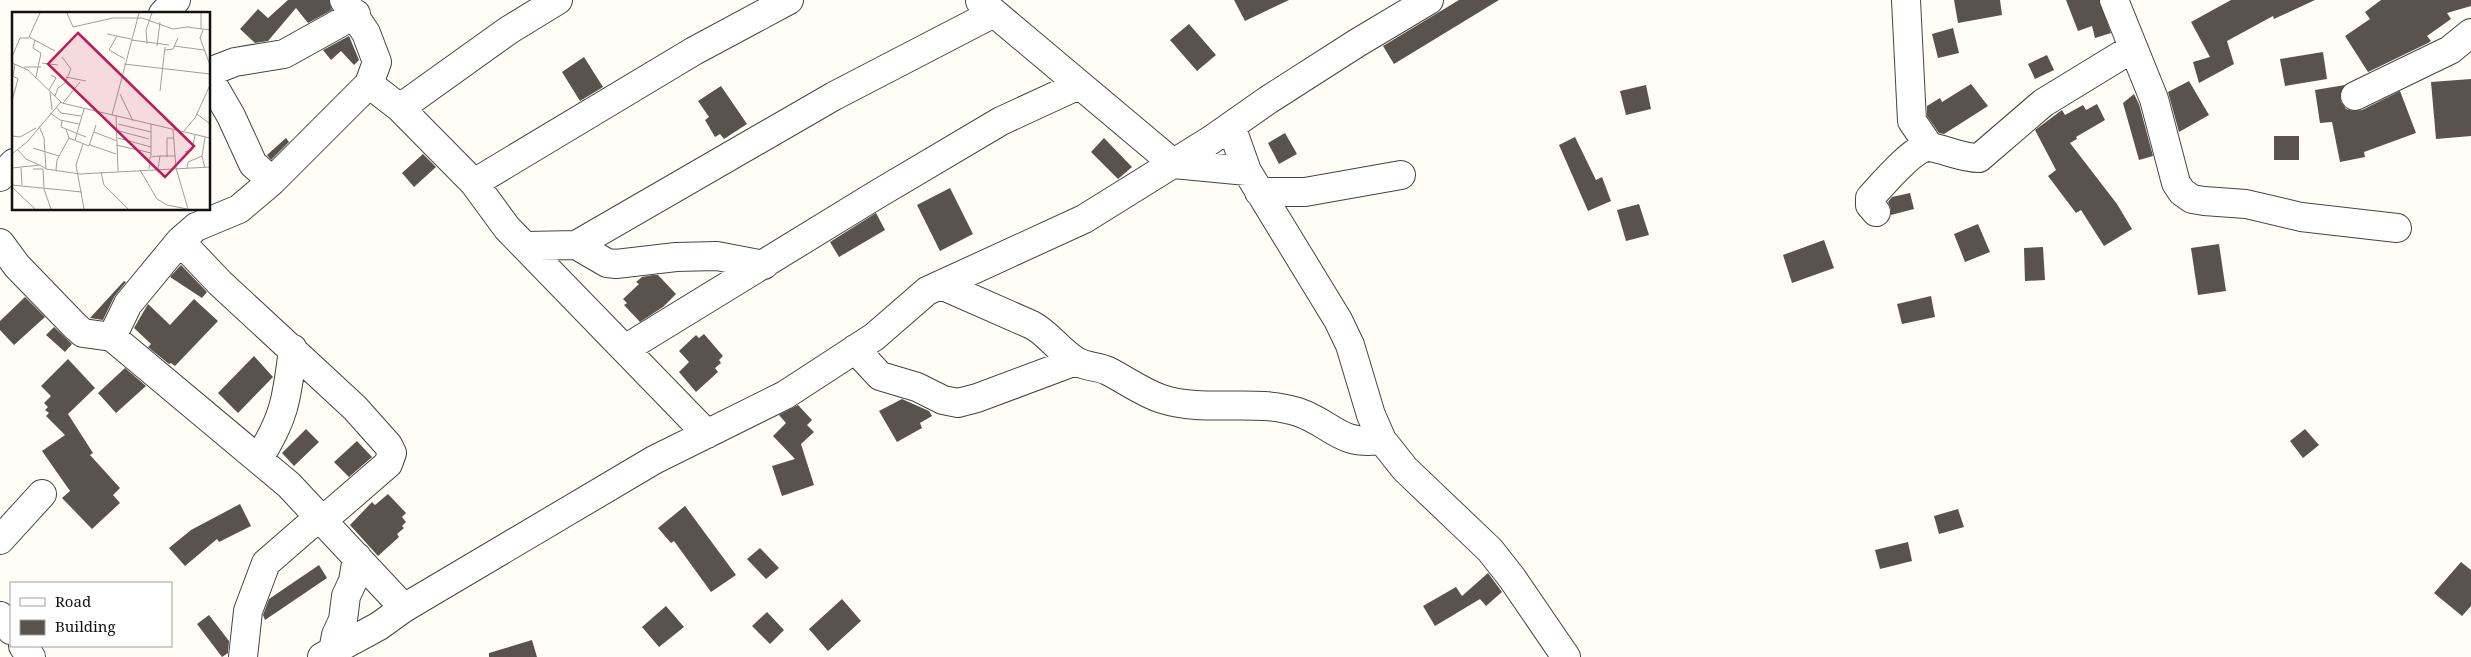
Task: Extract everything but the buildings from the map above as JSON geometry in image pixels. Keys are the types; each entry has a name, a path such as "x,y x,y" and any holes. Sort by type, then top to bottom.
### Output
{"street":[{"path":"165,12 176,0"},
{"path":"400,108 509,30 558,0"},
{"path":"474,183 703,46 789,0"},
{"path":"328,654 379,626 404,608 654,460 785,395 874,337 927,292 1084,219 1174,164 1357,43 1429,0"},
{"path":"1906,0 1912,121 1929,146"},
{"path":"2114,0 2154,99 2176,183 2182,192 2192,199 2246,204 2301,217 2397,228"},
{"path":"112,337 128,304 180,241 196,227 239,209 272,181 369,84 377,62 366,33 350,7 284,54 236,62 210,72"},
{"path":"526,246 576,245 985,7 1174,164 1305,192 1401,175"},
{"path":"2355,96 2450,50 2471,33"},
{"path":"1876,212 1870,205 1870,198 1916,151 1929,146 1962,156 1979,158 2043,103 2134,48"},
{"path":"210,80 231,116 253,164 272,181"},
{"path":"369,84 400,108 474,183 507,228 706,434"},
{"path":"625,349 876,195 1002,121 1079,85"},
{"path":"1231,126 1253,182 1338,320 1350,344 1371,415 1382,440 1405,469 1490,550 1512,578 1566,657"},
{"path":"0,177 12,165"},
{"path":"180,241 220,283 355,408 388,445 392,454 388,464 266,563 248,611 243,657"},
{"path":"0,243 17,266 83,333 112,337 289,485 404,608"},
{"path":"576,245 607,263 616,264 676,257 717,256 764,265"},
{"path":"941,285 1044,331 1076,361 1107,371 1162,399 1225,407 1276,407 1299,413 1353,441 1382,440"},
{"path":"258,459 274,436 285,406 293,349"},
{"path":"855,349 880,376 917,387 943,400 958,403 977,398 1076,361"},
{"path":"0,540 42,494"},
{"path":"328,654 343,620 346,596 353,581 357,557"},
{"path":"0,616 10,629"}]}
